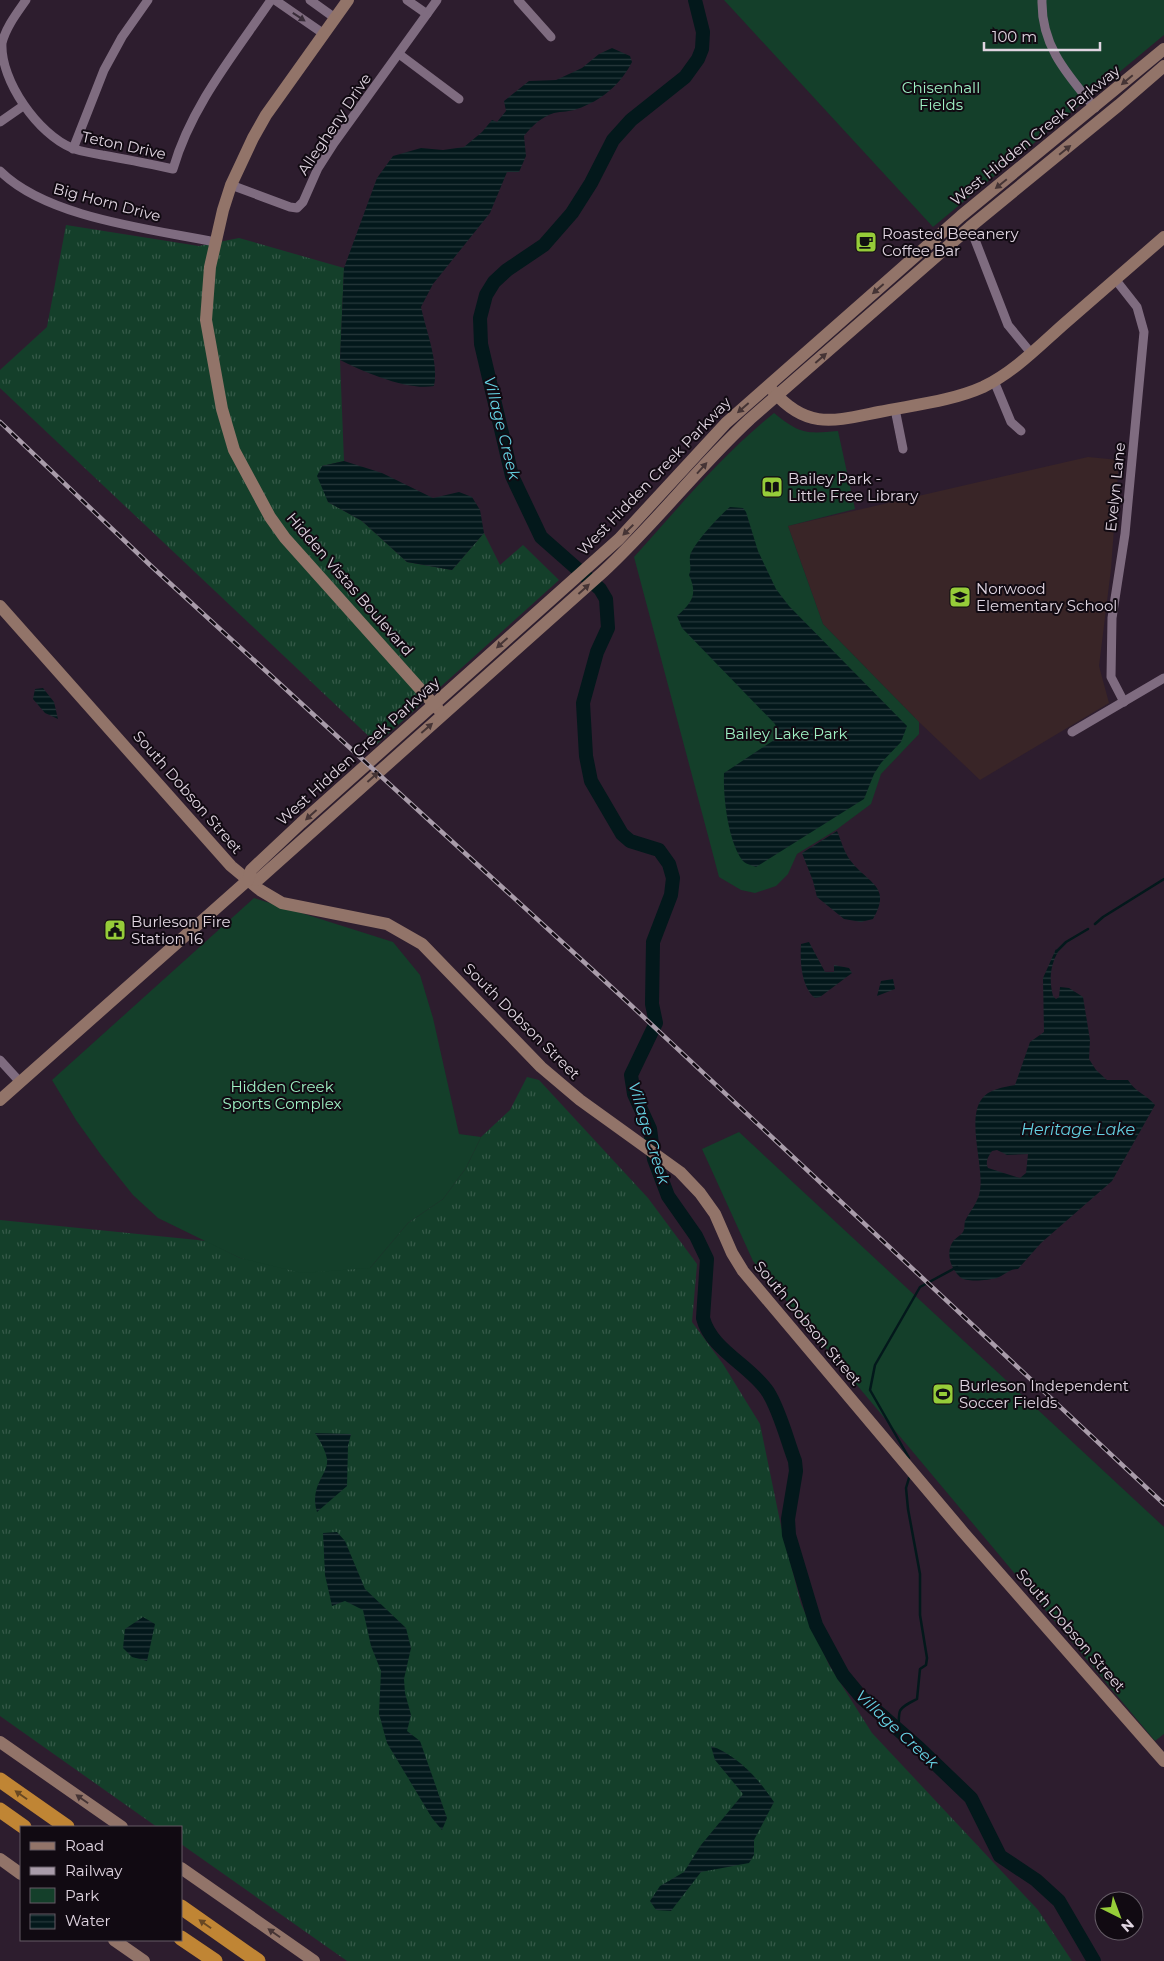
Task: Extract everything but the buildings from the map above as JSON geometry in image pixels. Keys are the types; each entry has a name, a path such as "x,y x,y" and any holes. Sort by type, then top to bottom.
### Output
{"highway":[{"path":"0,1780 66,1826"},
{"path":"0,1810 23,1826"},
{"path":"182,1909 258,1961"},
{"path":"182,1939 215,1961"}],"main road":[{"name":"Hidden Vistas Boulevard","path":"348,0 266,115 231,185 210,267 206,320 222,409 234,450 270,517 285,538 443,714"},
{"name":"West Hidden Creek Parkway","path":"1164,49 1095,108 961,216 707,441 619,539 434,704 386,756 354,793 259,879 248,880 251,870 347,782 386,756 443,714 623,554 721,446 970,227 1104,118 1164,66"},
{"path":"1095,108 1104,118"},
{"path":"768,386 800,415 814,420 840,420 953,396 980,388 994,381 1031,353 1164,237"},
{"name":"South Dobson Street","path":"0,606 119,738 214,849 248,880 282,903 387,924 422,944 541,1066 580,1100 668,1164 700,1193 715,1214 732,1253 743,1271 963,1532 1164,1761"},
{"path":"0,1100 248,880"},
{"path":"0,1742 121,1826"},
{"path":"0,1859 20,1873"},
{"path":"182,1869 314,1961"},
{"path":"115,1941 144,1961"}],"street":[{"name":"Teton Drive","path":"26,0 10,24 2,44 2,63 8,84 23,106 52,136 73,148 173,169 188,130 210,88 273,0"},
{"path":"73,148 104,70 122,37 148,0"},
{"path":"273,0 324,34"},
{"path":"310,0 335,18"},
{"path":"407,0 427,14"},
{"name":"Allegheny Drive","path":"231,185 290,208 297,208 303,202 318,168 334,143 437,0"},
{"path":"518,0 552,38"},
{"path":"1042,0 1043,25 1052,51 1068,76 1095,108"},
{"path":"399,54 459,99"},
{"path":"0,122 23,106"},
{"name":"Big Horn Drive","path":"0,171 33,196 53,204 104,219 216,242"},
{"path":"970,227 1008,324 1031,353"},
{"name":"Evelyn Lane","path":"1115,279 1137,307 1144,332 1143,361 1125,534 1112,626 1110,676 1124,702"},
{"path":"994,381 1011,422 1021,431"},
{"path":"895,409 903,449"},
{"path":"1072,732 1164,678"},
{"path":"0,1060 20,1082"}],"shaded area":[{"name":"Norwood Elementary School","path":"1088,457 1119,460 1111,569 1099,666 1109,703 980,780 919,722 823,624 788,526"}],"green space":[{"name":"Chisenhall Fields","path":"724,0 1164,0 1164,35 933,227"},
{"path":"66,225 199,246 239,238 344,268 340,360 344,461 322,466 328,502 362,521 407,562 452,570 484,533 500,565 523,545 559,580 377,744 0,388 0,370 47,327"},
{"name":"Bailey Lake Park","path":"774,413 790,425 804,431 838,431 855,509 788,526 823,624 919,722 919,734 881,774 871,804 836,830 797,854 788,874 776,886 755,893 741,890 719,877 634,557 718,464"},
{"name":"Hidden Creek Sports Complex","path":"254,898 393,942 420,975 433,1018 459,1134 481,1137 466,1168 443,1199 408,1223 370,1268 302,1273 240,1258 158,1218 133,1195 101,1155 76,1120 52,1080"},
{"path":"527,1077 539,1080 648,1198 697,1264 692,1322 723,1364 760,1424 781,1526 801,1604 829,1665 872,1733 1038,1910 1072,1961 347,1961 182,1845 182,1826 156,1826 0,1716 0,1220 207,1241 240,1258 370,1268 408,1223 443,1199 466,1168 481,1137 510,1110"},
{"name":"Burleson Independent Soccer Fields","path":"739,1132 1164,1527 1164,1734 1155,1741 753,1261 702,1149"}],"water":[{"path":"612,48 630,56 632,62 622,78 609,91 586,106 549,115 541,119 530,129 524,136 526,156 519,172 507,172 490,213 433,284 421,307 435,367 434,386 423,387 399,383 373,375 340,360 344,268 377,178 393,156 421,148 443,150 464,147 482,132 492,120 497,122 506,111 504,101 529,81 556,80 582,68 599,54"},
{"path":"344,461 382,473 433,498 459,492 472,497 480,510 484,533 452,570 407,562 362,521 328,502 317,476 322,466"},
{"path":"730,507 743,508 746,512 758,551 776,589 789,606 907,726 901,742 881,763 874,774 864,799 756,867 742,860 733,841 724,794 724,773 774,740 778,733 775,724 682,628 677,616 692,598 693,588 689,575 692,551 707,530"},
{"path":"43,688 54,702 58,719 45,713 33,699 35,689"},
{"path":"837,831 850,860 879,892 878,908 873,919 861,922 844,919 817,897 802,853"},
{"path":"809,942 825,972 834,972 834,965 849,968 852,973 820,997 815,998 810,993 804,980 801,965 801,944"},
{"name":"Heritage Lake","path":"1056,949 1058,952 1051,973 1053,996 1056,999 1059,997 1060,987 1069,988 1083,997 1090,1040 1089,1059 1096,1070 1107,1080 1128,1080 1134,1088 1155,1105 1112,1181 1041,1243 1018,1269 997,1278 983,1280 963,1279 951,1264 949,1254 951,1244 964,1230 965,1221 979,1194 981,1180 976,1132 977,1109 981,1100 988,1093 996,1089 1015,1085 1030,1042 1044,1032 1043,978","holes":["997,1150 1007,1155 1028,1154 1026,1173 1020,1178 988,1168 987,1161 992,1151"]},
{"path":"893,979 895,989 877,996 881,981"},
{"path":"315,1433 351,1434 348,1446 347,1486 317,1512 315,1494 325,1470 327,1459 324,1448"},
{"path":"337,1532 345,1541 365,1589 406,1628 411,1648 404,1679 405,1693 411,1715 407,1731 420,1741 447,1818 442,1830 432,1818 387,1743 379,1714 381,1671 371,1646 363,1610 345,1601 332,1606 325,1575 323,1533"},
{"path":"143,1617 155,1624 147,1661 132,1657 123,1648 125,1629"},
{"path":"711,1746 730,1755 747,1769 774,1802 754,1840 754,1855 749,1863 701,1872 671,1911 656,1910 650,1901 660,1886 684,1872 701,1845 743,1794 715,1760"}],"waterway":[{"name":"Village Creek","path":"695,0 703,32 702,49 698,59 685,77 631,120 613,140 591,183 572,213 544,245 507,270 494,282 486,295 480,318 481,344 512,476 541,537 600,589 606,599 608,628 597,652 583,703 586,756 591,781 622,834 630,841 659,850 669,864 673,878 671,895 653,942 652,1004 656,1023 631,1075 634,1094 650,1129 654,1159 668,1196 696,1236 707,1259 703,1318 707,1329 722,1348 760,1382 768,1392 776,1408 795,1461 796,1471 788,1519 789,1535 816,1625 843,1675 862,1698 919,1748 971,1798 1000,1856 1036,1880 1059,1901 1094,1961"},
{"path":"1095,924 1164,879"},
{"path":"1056,952 1066,942 1088,929"},
{"path":"909,1458 870,1390 875,1365 920,1287 957,1267"},
{"path":"899,1730 900,1710 917,1699 920,1669 926,1665 927,1658 920,1615 920,1574 908,1509 906,1488 909,1478"}],"railway":[{"path":"0,422 150,565 620,995 1164,1504"}],"place":[{"name":"Roasted Beeanery Coffee Bar","path":"866,242"},
{"name":"Bailey Park - Little Free Library","path":"772,487"},
{"name":"Norwood Elementary School","path":"960,597"},
{"name":"Burleson Fire Station 16","path":"115,930"},
{"name":"Burleson Independent Soccer Fields","path":"943,1394"}]}
